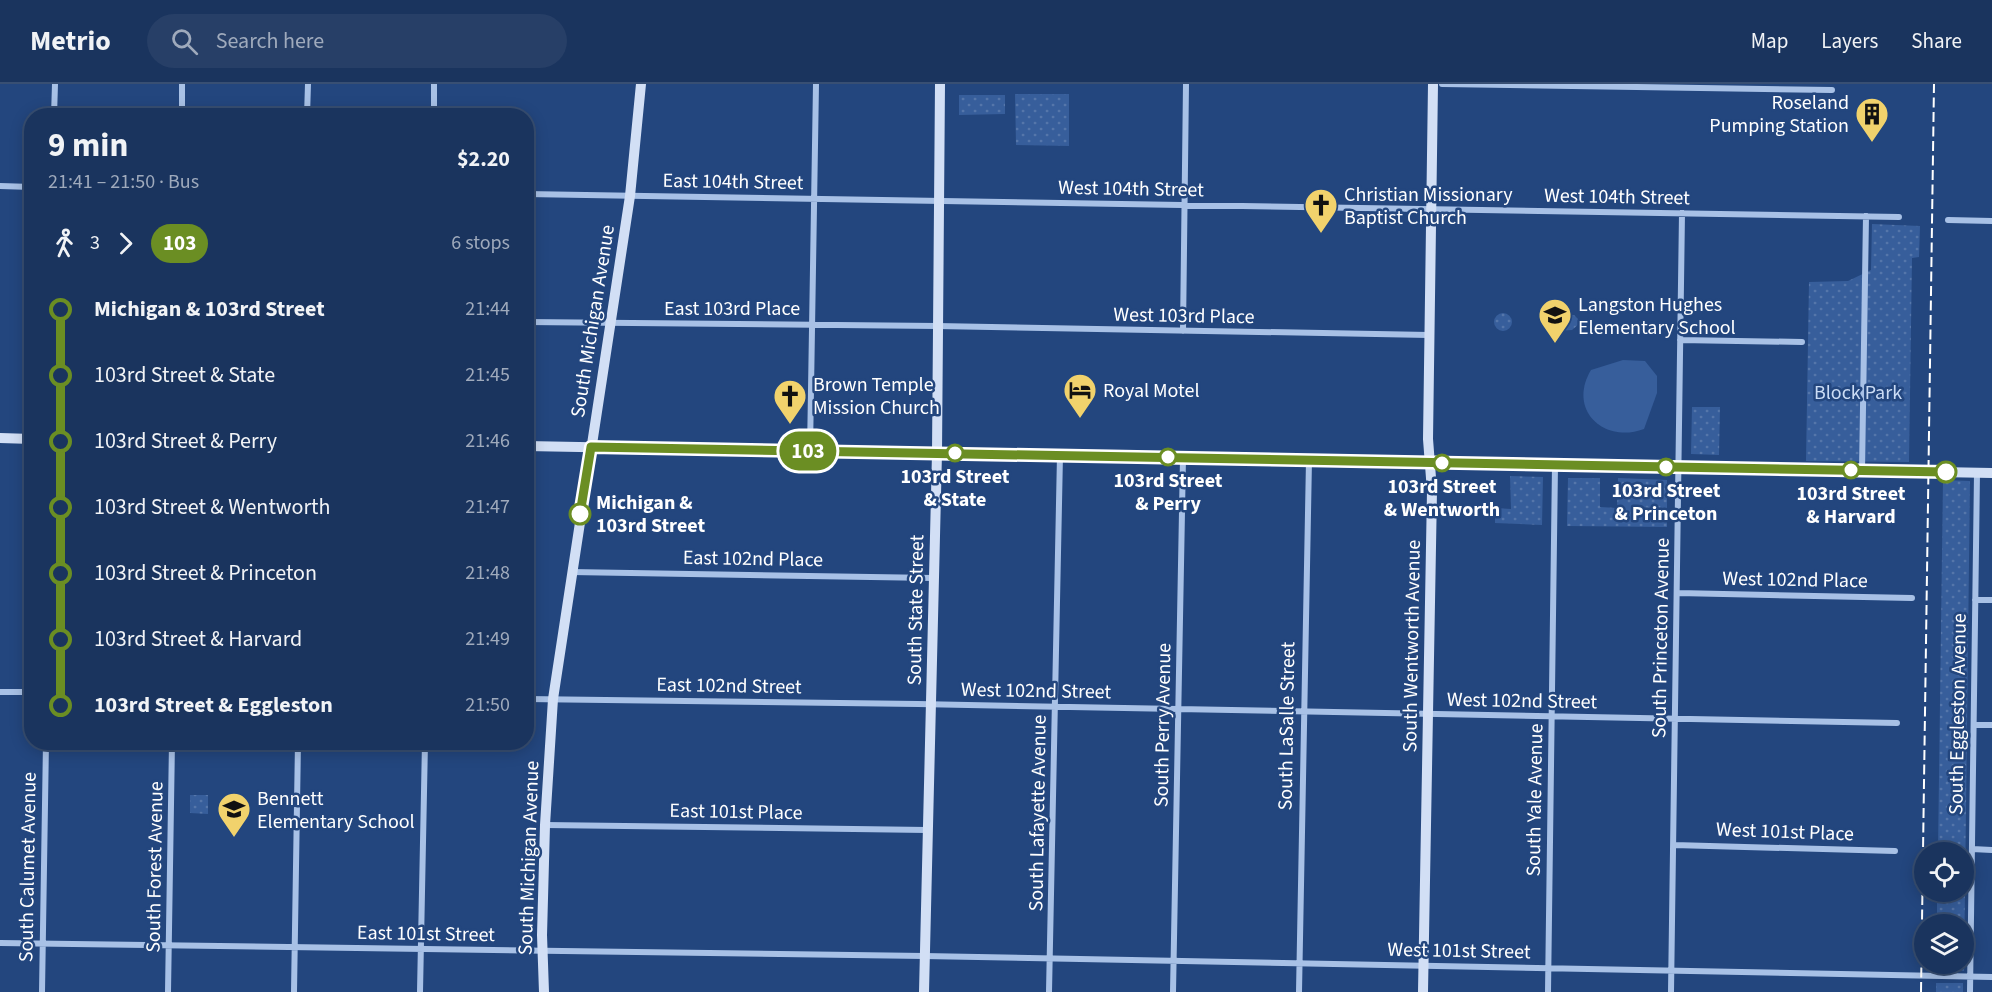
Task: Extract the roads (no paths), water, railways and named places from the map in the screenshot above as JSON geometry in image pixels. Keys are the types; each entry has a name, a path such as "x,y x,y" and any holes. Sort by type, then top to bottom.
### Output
{"main road":[{"name":"South Michigan Avenue","path":"544,992 542,951 545,825 553,699 630,196 641,84"},
{"name":"South State Street","path":"924,992 937,453 939,84"},
{"name":"South Wentworth Avenue","path":"1424,992 1432,491 1428,451 1433,84"},
{"path":"0,438 24,439"},
{"path":"534,446 1992,473"}],"street":[{"path":"54,108 55,84"},
{"path":"182,84 182,108"},
{"path":"308,84 308,108"},
{"path":"434,84 434,108"},
{"path":"810,451 816,84"},
{"path":"1183,331 1186,84"},
{"path":"1442,84 1832,90"},
{"path":"0,186 24,187"},
{"name":"East 104th Street","path":"534,194 938,200"},
{"name":"West 104th Street","path":"938,200 1899,217"},
{"name":"South Princeton Avenue","path":"1671,992 1682,213"},
{"path":"1862,471 1866,216"},
{"path":"1948,220 1992,221"},
{"name":"East 103rd Place","path":"534,322 937,326"},
{"name":"West 103rd Place","path":"937,326 1429,335"},
{"path":"1680,340 1802,342"},
{"name":"South Lafayette Avenue","path":"1049,992 1060,455"},
{"name":"South Perry Avenue","path":"1173,992 1183,458"},
{"name":"South LaSalle Street","path":"1299,992 1309,460"},
{"name":"South Yale Avenue","path":"1548,992 1555,465"},
{"name":"South Eggleston Avenue","path":"1972,842 1977,473"},
{"name":"East 102nd Place","path":"571,572 933,578"},
{"name":"West 102nd Place","path":"1678,593 1912,598"},
{"path":"1975,600 1992,600"},
{"path":"0,692 24,692"},
{"name":"East 102nd Street","path":"534,699 931,704"},
{"name":"West 102nd Street","path":"931,704 1897,723"},
{"path":"1974,725 1992,725"},
{"name":"South Calumet Avenue","path":"42,992 46,750"},
{"name":"South Forest Avenue","path":"168,992 172,750"},
{"path":"294,992 298,750"},
{"path":"420,992 424,750"},
{"name":"East 101st Place","path":"545,825 927,830"},
{"name":"West 101st Place","path":"1674,845 1895,851"},
{"path":"1974,849 1992,850"},
{"name":"South Eggleston Avenue","path":"1970,992 1971,902"},
{"name":"East 101st Street","path":"0,943 924,956"},
{"name":"West 101st Street","path":"924,956 1992,976"}],"railway":[{"path":"1921,992 1934,84"}],"place":[{"name":"Roseland Pumping Station","path":"1872,143"},
{"name":"Christian Missionary Baptist Church","path":"1321,234"},
{"name":"Langston Hughes Elementary School","path":"1555,344"},
{"name":"Royal Motel","path":"1080,419"},
{"name":"Brown Temple Mission Church","path":"790,425"},
{"name":"103rd Street & State","path":"955,453"},
{"name":"103rd Street & Perry","path":"1168,457"},
{"name":"103rd Street & Wentworth","path":"1442,463"},
{"name":"103rd Street & Princeton","path":"1666,467"},
{"name":"103rd Street & Harvard","path":"1851,470"},
{"name":"Michigan & 103rd Street","path":"580,514"},
{"name":"Bennett Elementary School","path":"234,838"}],"park label":[{"name":"Block Park","path":"1858,392"}]}
